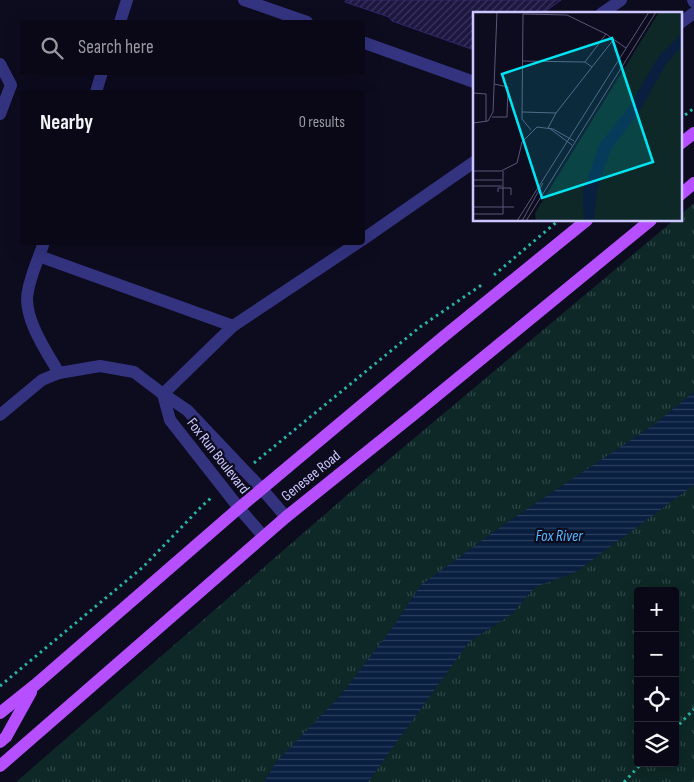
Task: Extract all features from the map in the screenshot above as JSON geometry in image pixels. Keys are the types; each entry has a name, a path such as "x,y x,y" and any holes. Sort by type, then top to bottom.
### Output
{"main road":[{"path":"682,142 694,133"},
{"path":"682,193 694,183"},
{"name":"Genesee Road","path":"0,713 35,685 239,508 450,331 586,221"},
{"name":"Genesee Road","path":"0,766 263,536 650,221"},
{"path":"0,742 6,737 35,685"}],"lane":[{"path":"121,20 127,0"},
{"path":"244,0 301,20"},
{"path":"604,12 621,0"},
{"path":"682,22 694,14"},
{"path":"365,43 473,82"},
{"path":"0,64 11,85 0,114"},
{"path":"97,90 101,75"},
{"path":"365,238 473,163"},
{"path":"43,245 27,292 27,308 37,336 59,372"},
{"path":"162,394 233,326 354,245"},
{"path":"40,256 233,326"},
{"name":"Fox Run Boulevard","path":"0,415 42,380 59,372 100,366 134,372 162,394 187,410 286,517"},
{"name":"Fox Run Boulevard","path":"162,394 170,420 263,536"}],"path":[{"path":"682,117 694,108"},
{"path":"271,449 420,327 482,284 559,221"},
{"path":"0,686 143,567 201,507"},
{"path":"679,725 694,709"},
{"path":"624,782 638,767"}],"green space":[{"path":"694,203 694,782 16,782 369,476 673,221 682,221 682,213"}],"water":[{"name":"Fox River","path":"694,392 694,485 576,572 535,587 512,614 469,642 368,782 264,782 276,762 339,697 390,631 421,585 506,523 652,426"}],"building":[{"path":"346,0 561,0 545,12 473,12 473,50 345,2"}]}
